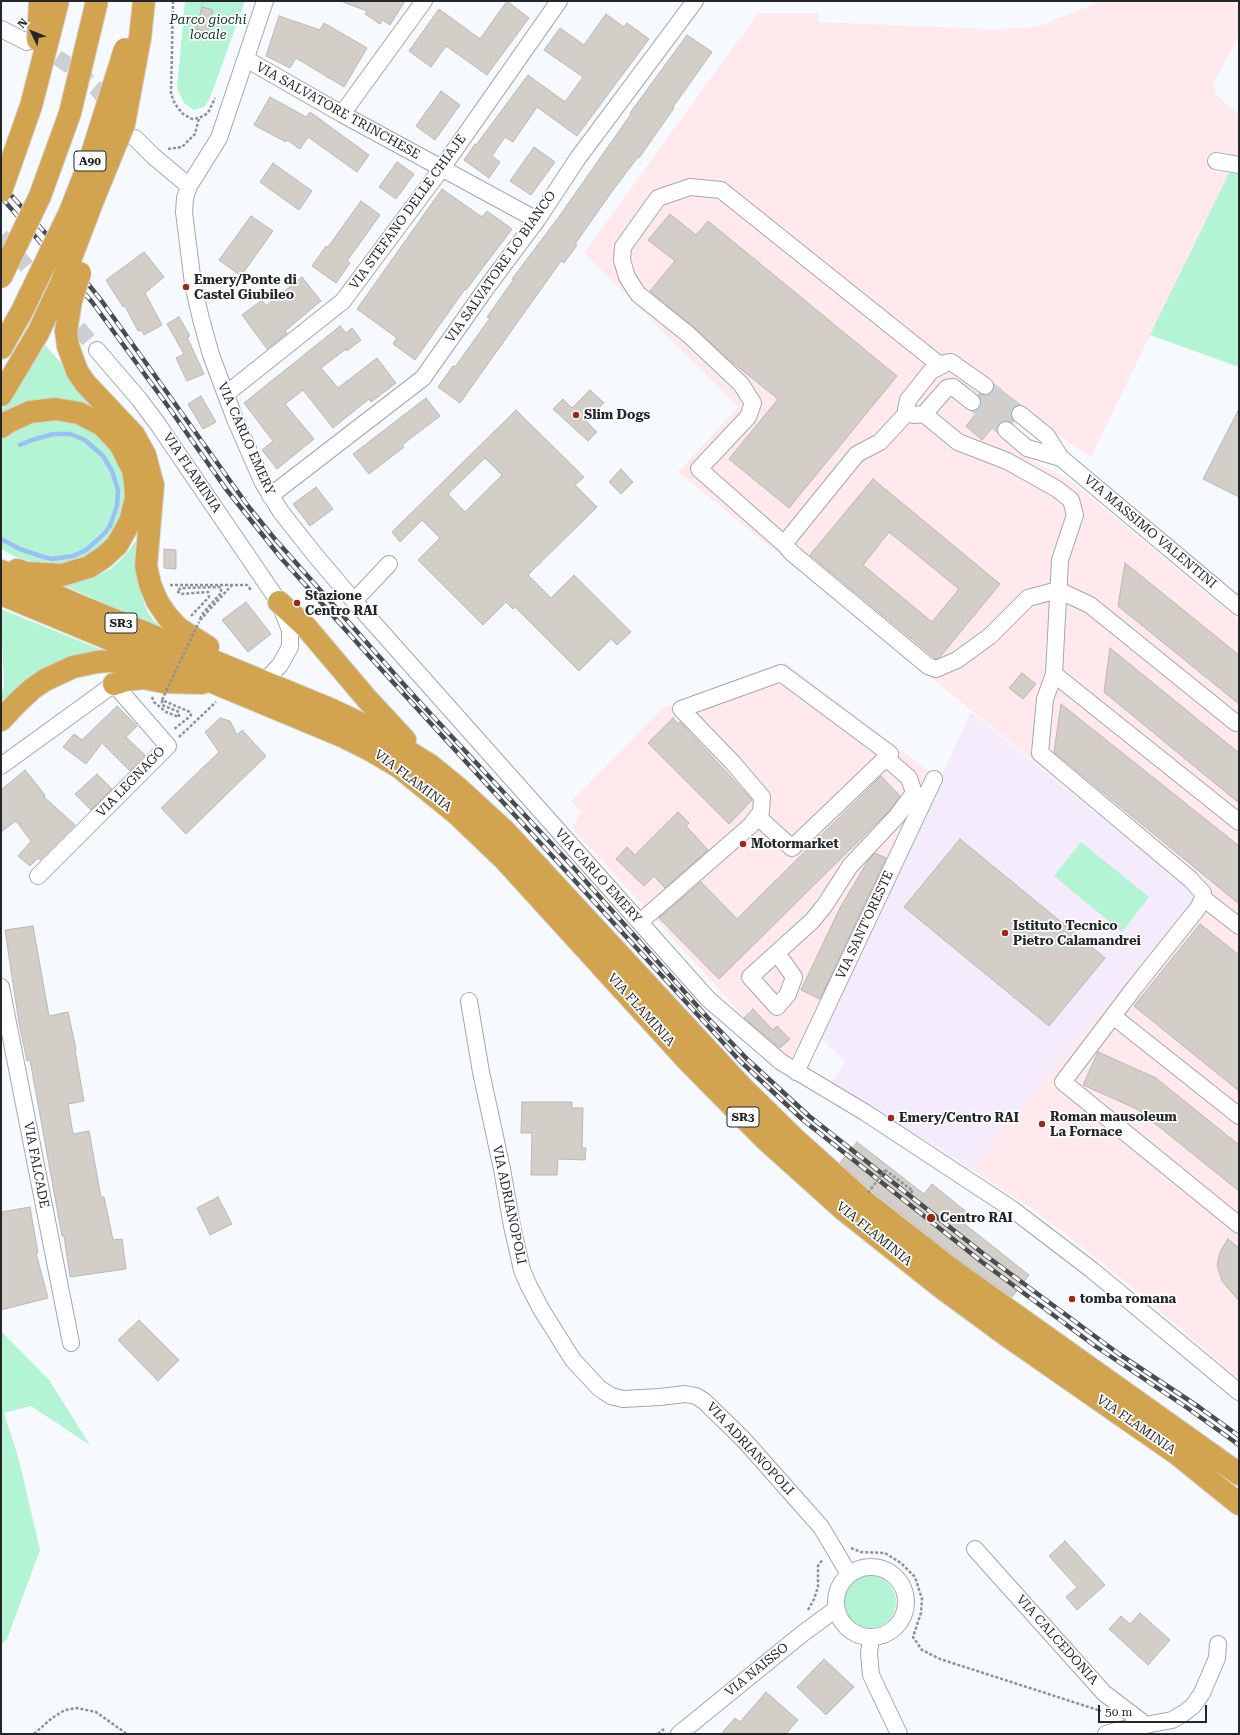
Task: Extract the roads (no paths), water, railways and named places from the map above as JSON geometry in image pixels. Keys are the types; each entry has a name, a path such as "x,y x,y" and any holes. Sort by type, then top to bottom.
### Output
{"highway":[{"path":"36,89 40,1"},
{"path":"3,186 36,89 58,1"},
{"name":"A90","path":"1,277 40,196 63,134 76,95 97,1"},
{"name":"A90","path":"1,348 21,313 70,212 89,163 124,53 135,1"},
{"path":"1,395 38,333 61,284 124,124 140,38 144,1"},
{"path":"113,151 101,215 76,284 68,311 66,325 70,353 77,371 85,383 129,428 139,441 145,455 152,479 153,496 146,566 150,584 157,601 167,616 229,682"},
{"path":"1,427 30,412 43,410 68,410 91,418 102,425 120,444 132,470 136,498 130,522 117,544 104,557 89,567 62,575 26,573 1,564"},
{"name":"VIA FLAMINIA","path":"1,571 62,598 229,682 370,750 399,767 436,796 475,831 530,886 725,1100 765,1139 844,1210 948,1292 1177,1454 1239,1504"},
{"name":"VIA FLAMINIA","path":"1,594 180,669 229,682 264,682 330,709 364,725 430,765 457,787 504,830 740,1086 796,1140 864,1201 951,1269 1239,1474"},
{"path":"279,602 306,628 385,720 430,765"},
{"path":"1,720 17,702 32,689 45,680 73,667 97,662 120,660 180,669"},
{"path":"114,684 127,680 143,678 182,683 229,682"}],"street":[{"name":"VIA CARLO EMERY","path":"265,1 219,138 189,186 185,198 184,212 193,284 204,332 226,394 262,481 270,496 301,538 354,601 708,998 781,1062 866,1113 1012,1209 1092,1270 1239,1392"},
{"path":"342,114 424,1"},
{"name":"VIA STEFANO DELLE CHIAJE","path":"226,394 343,301 442,168 559,1"},
{"name":"VIA SALVATORE LO BIANCO","path":"270,496 423,378 482,294 537,220 578,158 695,1"},
{"path":"1,29 27,42"},
{"name":"VIA SALVATORE TRINCHESE","path":"246,59 342,114 537,220"},
{"path":"135,138 152,156 189,186"},
{"path":"1216,161 1239,165"},
{"path":"941,366 721,190 690,187 658,198 623,247 622,260 627,277 638,294 689,335 741,384 753,403 748,417 700,469 784,544 792,553 928,666 936,669 957,660 990,636 1028,598 1058,590 1090,605 1236,723"},
{"name":"VIA FLAMINIA","path":"97,350 139,399 157,423 279,602 290,630 290,647 280,664 264,682"},
{"path":"784,544 857,454 880,442 905,415 908,400 931,371 951,362 985,386"},
{"path":"924,414 947,388 952,387 972,402"},
{"path":"905,415 924,414 958,442 1007,461 1057,488 1071,500 1075,515 1060,560 1054,674 1045,699 1040,753 1190,879 1203,893 1203,898 1198,908 1063,1082 1239,1225"},
{"path":"1020,414 1047,436 1061,458"},
{"path":"1006,430 1027,448 1061,458"},
{"name":"VIA MASSIMO VALENTINI","path":"1061,458 1239,607"},
{"path":"354,601 389,564"},
{"path":"640,922 750,826 761,812 762,798 733,763 681,710 781,673 890,754 792,848 758,817"},
{"path":"1054,674 1239,822"},
{"path":"1,766 114,684"},
{"name":"VIA LEGNAGO","path":"38,876 168,746 114,684"},
{"path":"777,953 812,921 825,905 850,866 897,816 914,792 909,778 886,758"},
{"name":"VIA SANT'ORESTE","path":"796,1072 934,779"},
{"path":"1203,898 1239,926"},
{"name":"VIA FALCADE","path":"1,987 71,1342"},
{"name":"VIA ADRIANOPOLI","path":"469,1001 480,1072 502,1168 513,1233 522,1270 541,1309 573,1360 599,1388 611,1396 623,1399 686,1394 700,1398 744,1440 821,1528 849,1574"},
{"path":"1113,1016 1239,1116"},
{"name":"VIA CALCEDONIA","path":"975,1549 1104,1693 1146,1725"},
{"path":"868,1567 879,1568 896,1578 903,1586 906,1596 904,1616 891,1632 871,1638 856,1634 849,1630 841,1621 836,1610 836,1600 838,1590 842,1582 849,1574 858,1569 868,1567"},
{"name":"VIA NAISSO","path":"675,1729 836,1610"},
{"path":"871,1638 869,1653 871,1674 899,1734"},
{"path":"1106,1734 1119,1730 1172,1720 1193,1706 1202,1693 1217,1658 1218,1644"}],"waterway":[{"path":"1,539 20,549 52,559 73,556 86,550 104,534 110,526 117,506 118,490 112,471 103,456 85,440 70,434 53,434 20,445"}],"tunnel":[{"path":"36,46 55,56 74,69 97,89 113,109"},
{"path":"1,236 97,350"},
{"path":"985,386 1020,414"},
{"path":"972,402 1006,430"}],"railway":[{"path":"1,184 59,248 101,300 248,506 274,538 415,697 574,868 708,1018 746,1058 809,1116 985,1255 1119,1354 1199,1407 1239,1436"},
{"path":"1,197 92,302 226,489 281,558 740,1061 803,1120 982,1262 1095,1346 1186,1407 1239,1445"}],"place":[{"name":"Emery/Ponte di Castel Giubileo","path":"186,287"},
{"name":"Slim Dogs","path":"576,415"},
{"name":"Stazione Centro RAI","path":"297,603"},
{"name":"Motormarket","path":"743,844"},
{"name":"Istituto Tecnico Pietro Calamandrei","path":"1005,933"},
{"name":"Emery/Centro RAI","path":"891,1118"},
{"name":"Roman mausoleum La Fornace","path":"1042,1124"},
{"name":"Centro RAI","path":"931,1218"},
{"name":"tomba romana","path":"1072,1299"}],"park label":[{"name":"Parco giochi locale","path":"208,28"}]}
